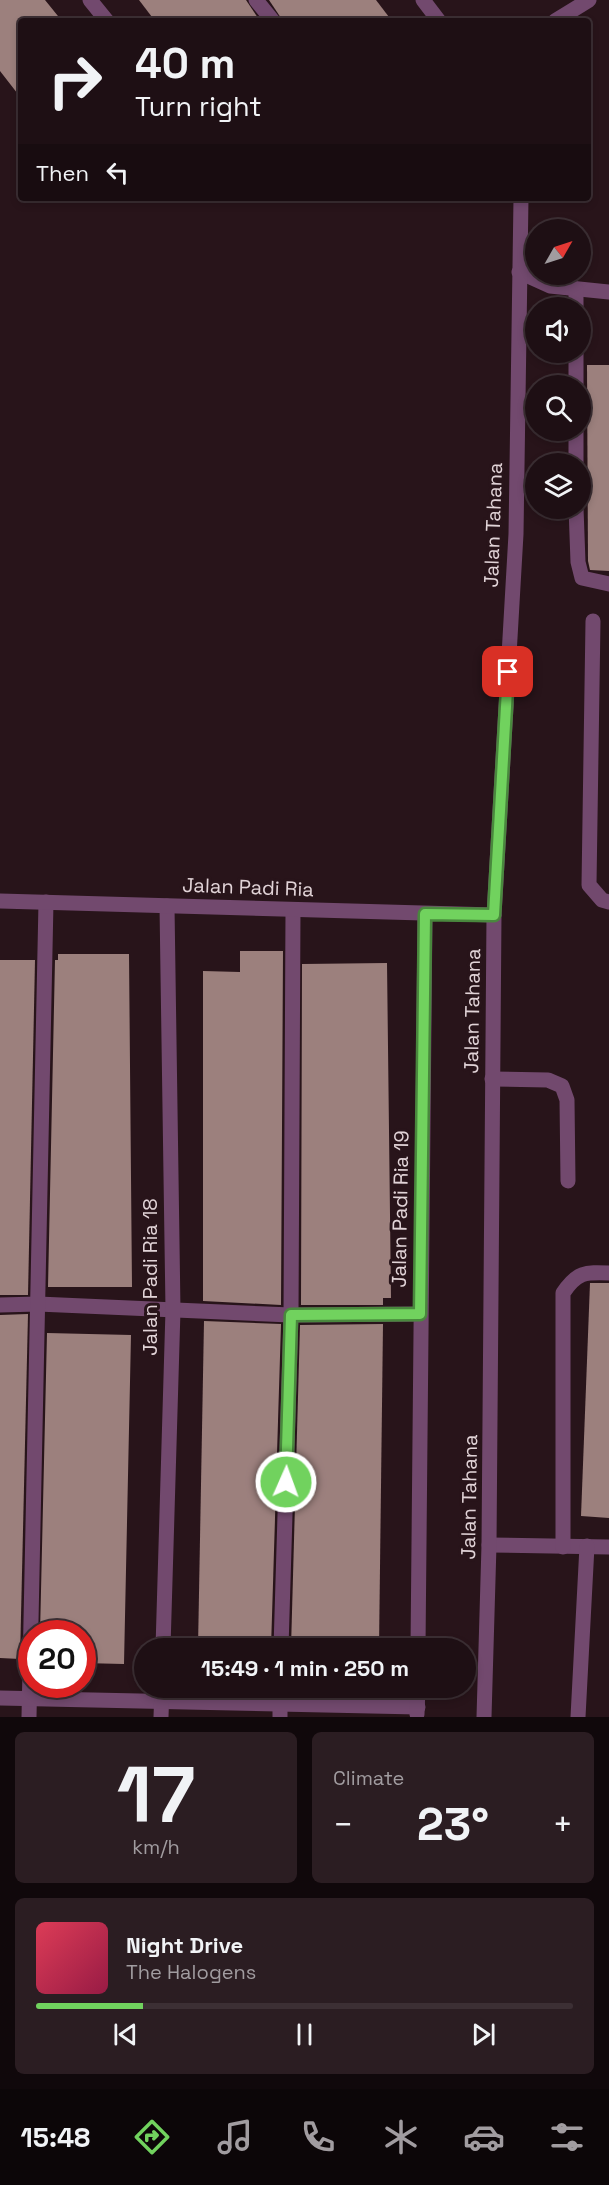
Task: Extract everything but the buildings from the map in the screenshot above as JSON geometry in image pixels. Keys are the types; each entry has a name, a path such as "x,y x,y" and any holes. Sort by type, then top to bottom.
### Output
{"street":[{"path":"90,0 105,18"},
{"path":"256,0 271,18"},
{"path":"423,0 437,18"},
{"path":"560,18 590,0"},
{"name":"Jalan Tahana","path":"484,1717 489,1545 494,915 516,534 521,201"},
{"path":"519,272 550,286 609,292"},
{"path":"576,289 576,297"},
{"path":"576,519 578,562 582,578 609,584"},
{"path":"593,621 589,885 602,900 609,902"},
{"name":"Jalan Padi Ria","path":"0,901 494,915"},
{"path":"29,1717 46,902"},
{"name":"Jalan Padi Ria 18","path":"163,1638 173,1310 166,906"},
{"path":"281,1638 291,1315 293,909"},
{"name":"Jalan Padi Ria 19","path":"418,1638 425,914"},
{"path":"492,1078 548,1080 562,1086 567,1100 568,1181"},
{"path":"562,1547 563,1293 572,1279 586,1272 609,1273"},
{"path":"0,1305 38,1304 291,1315 420,1314"},
{"path":"489,1545 609,1547"},
{"path":"578,1717 587,1546"},
{"path":"0,1698 162,1702 280,1711 417,1712"}],"route":[{"path":"286,1482 291,1315 420,1314 425,914 494,915 508,672"}]}
